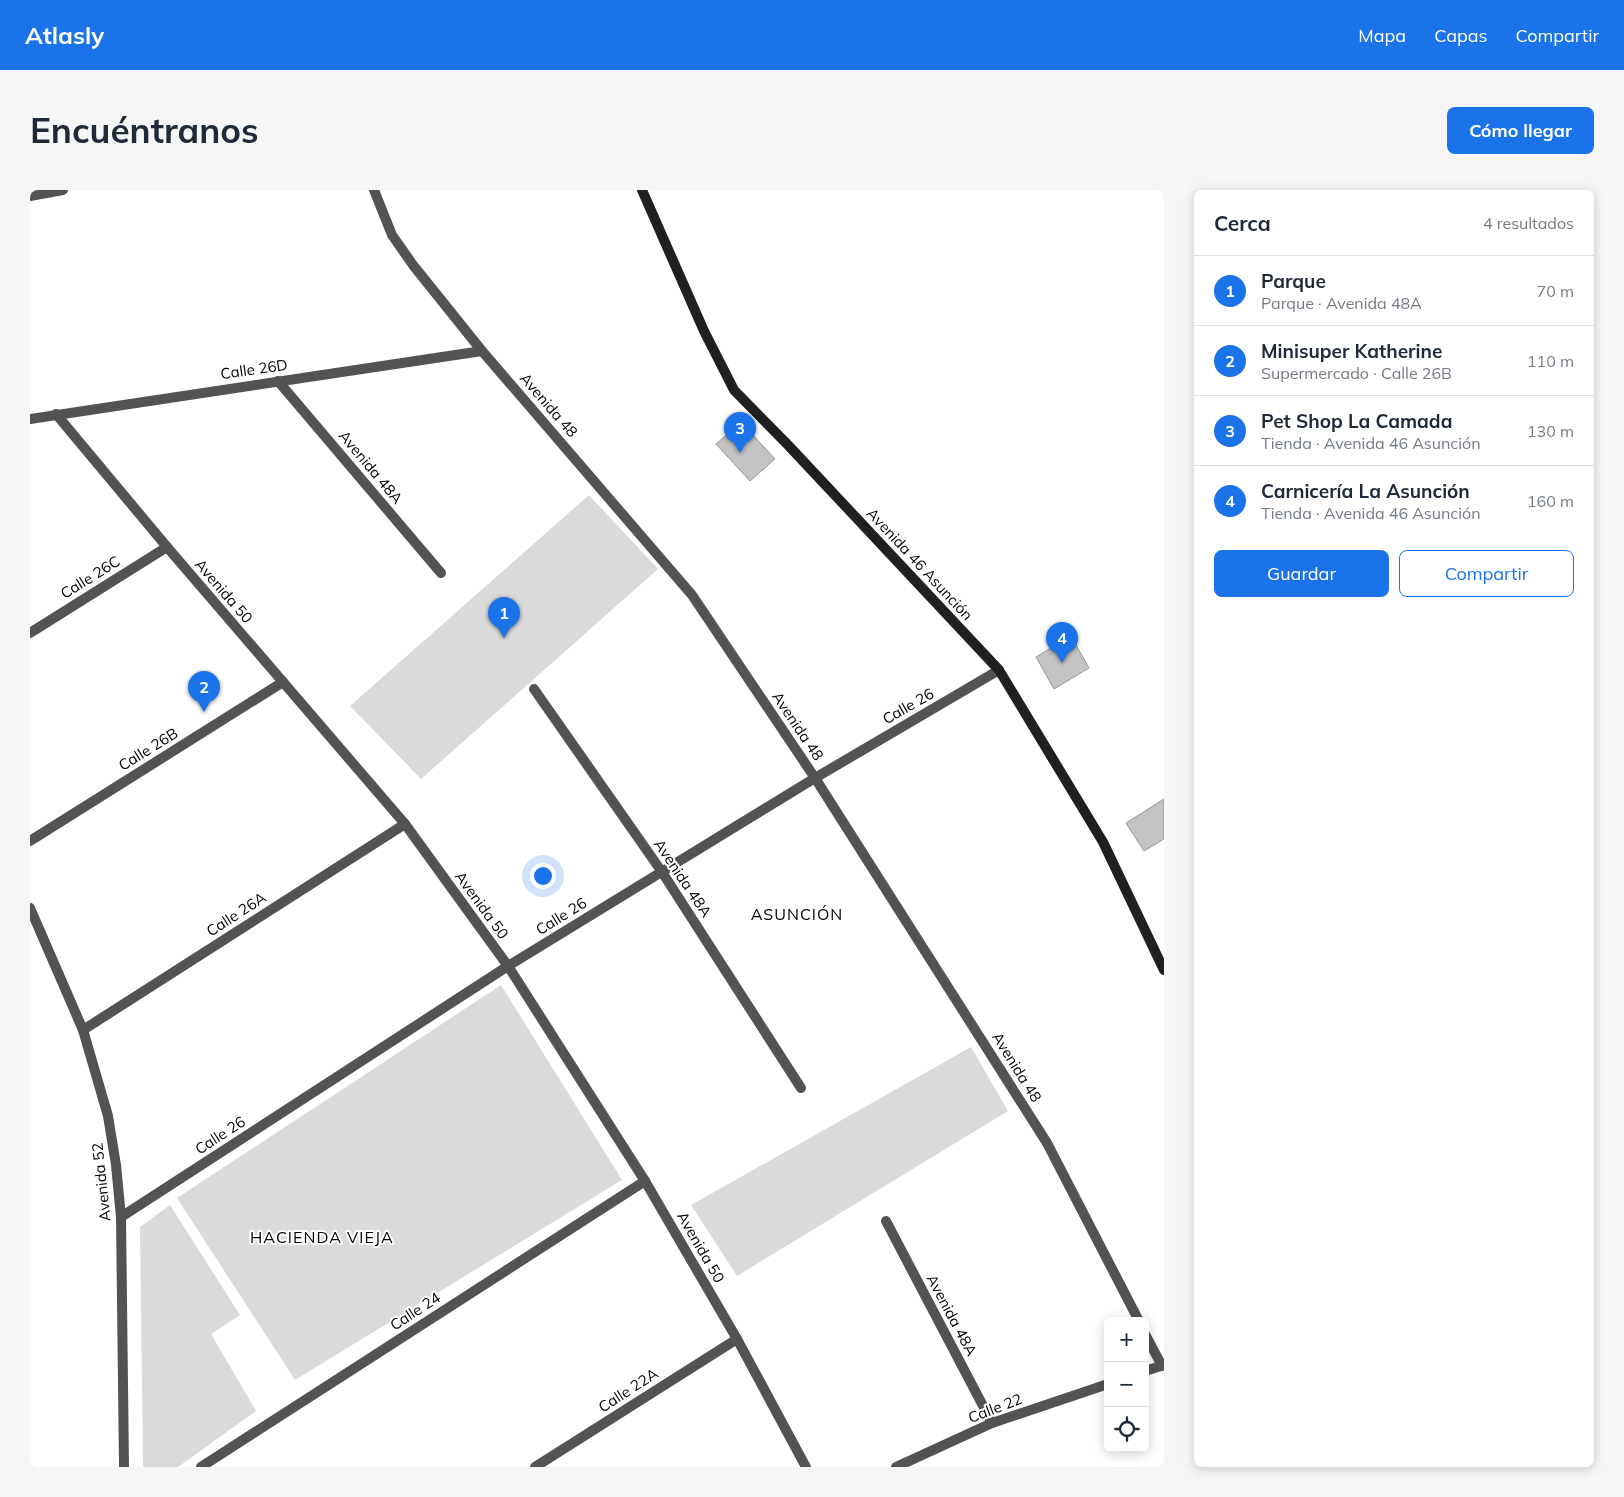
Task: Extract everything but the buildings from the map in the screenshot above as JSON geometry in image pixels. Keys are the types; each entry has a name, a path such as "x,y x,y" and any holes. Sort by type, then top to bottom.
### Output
{"street":[{"path":"30,196 63,190"},
{"name":"Avenida 48","path":"374,190 392,235 413,266 482,351 692,595 815,778 1047,1143 1137,1317"},
{"name":"Avenida 46 Asunción","path":"642,190 704,330 734,390 999,670 1103,842 1164,970"},
{"name":"Calle 26D","path":"30,419 482,351"},
{"name":"Avenida 48A","path":"278,381 441,573"},
{"name":"Avenida 50","path":"56,414 167,547 405,824 508,966 645,1181 737,1339 806,1467"},
{"name":"Calle 26C","path":"30,633 167,547"},
{"name":"Calle 26","path":"121,1217 508,966 815,778 999,670"},
{"name":"Calle 26B","path":"30,841 283,682"},
{"name":"Avenida 48A","path":"534,689 662,872 801,1088"},
{"name":"Calle 26A","path":"82,1030 405,824"},
{"name":"Avenida 52","path":"30,908 82,1030 108,1116 116,1165 121,1217 124,1467"},
{"name":"Calle 24","path":"201,1467 645,1181"},
{"name":"Avenida 48A","path":"886,1220 992,1423"},
{"name":"Calle 22A","path":"535,1467 737,1339"},
{"path":"1149,1341 1163,1366 1149,1371"},
{"name":"Calle 22","path":"896,1467 992,1423 1104,1385"}],"shaded area":[{"path":"589,495 658,569 421,779 350,706"},
{"path":"501,985 622,1180 295,1380 177,1198"},
{"path":"971,1047 1008,1111 737,1276 691,1205"},
{"path":"170,1205 240,1315 211,1334 256,1411 178,1467 145,1467 143,1466 140,1227"}],"place":[{"name":"Pet Shop La Camada","path":"740,453"},
{"name":"Parque","path":"504,638"},
{"name":"Carnicería La Asunción","path":"1062,663"},
{"name":"Minisuper Katherine","path":"204,712"}],"district":[{"name":"ASUNCIÓN","path":"797,914"},
{"name":"HACIENDA VIEJA","path":"322,1237"}]}
